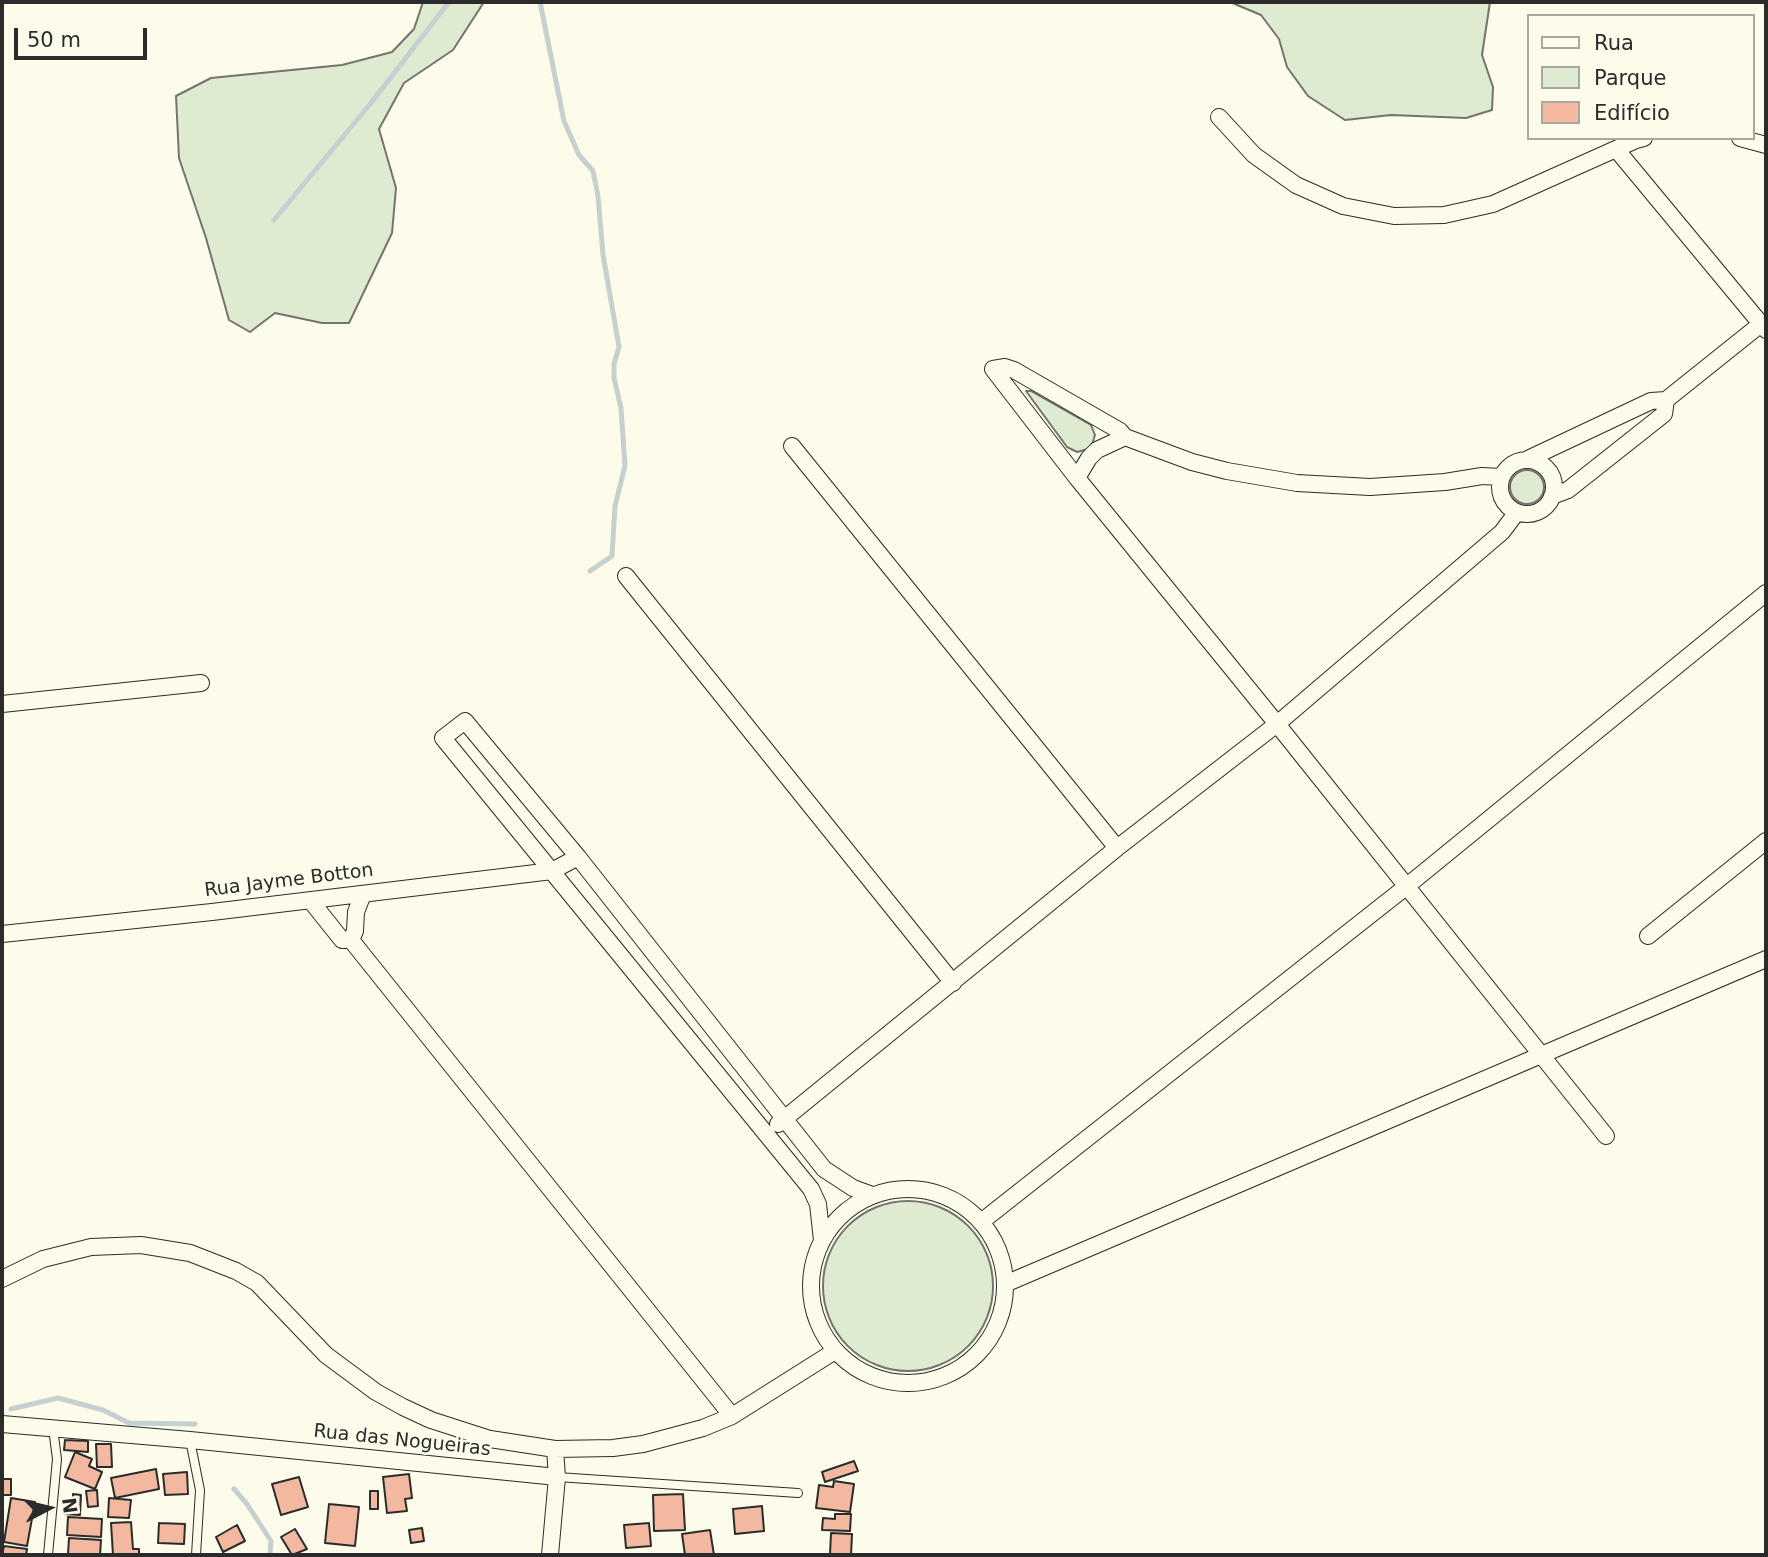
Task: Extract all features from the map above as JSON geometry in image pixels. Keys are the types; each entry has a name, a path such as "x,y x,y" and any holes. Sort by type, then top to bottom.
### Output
{"street":[{"path":"1219,117 1254,155 1296,185 1343,206 1394,216 1444,215 1493,204 1639,140"},
{"path":"1747,140 1766,145"},
{"path":"1528,459 1544,465 1550,472 1554,488 1542,510 1534,513 1517,512 1509,508 1500,494 1501,477 1512,464 1651,401 1667,400 1764,327 1616,149"},
{"path":"1501,477 1482,476 1383,487 1297,483 1204,465 1125,437 1120,431 1014,370 1005,367 993,369 1077,478 1606,1136"},
{"path":"1552,496 1568,491 1664,414 1667,400"},
{"path":"1077,478 1097,450 1125,437"},
{"path":"792,446 1117,848"},
{"path":"766,1132 785,1120 1117,848 1277,724 1502,532 1517,512"},
{"path":"626,576 953,983"},
{"path":"981,1222 1407,886 1766,593"},
{"path":"2,704 201,682"},
{"path":"822,1240 818,1204 811,1189 443,738 465,721 578,857 824,1169 853,1188 872,1195"},
{"path":"1648,936 1766,841"},
{"name":"Rua Jayme Botton","path":"2,934 552,871 578,857"},
{"path":"351,940 355,930 356,912 363,894"},
{"path":"310,900 342,940 351,940"},
{"path":"351,940 732,1416"},
{"path":"1005,1284 1766,959"},
{"path":"905,1189 939,1194 969,1210 981,1222 998,1251 1005,1284 1000,1318 984,1347 959,1370 943,1377 910,1384 877,1379 847,1363 835,1351 817,1322 811,1289 816,1255 822,1240 844,1213 872,1195 905,1189"},
{"path":"2,1279 43,1259 91,1247 141,1245 190,1253 225,1266 257,1283 326,1355 368,1386 403,1407 470,1434 520,1445 555,1449 643,1444 683,1434 732,1416 835,1351"},
{"name":"Rua das Nogueiras","path":"2,1424 556,1477"},
{"path":"550,1555 556,1477 555,1449"}],"lane":[{"path":"48,1555 57,1460 53,1428"},
{"path":"190,1440 200,1490 196,1555"},
{"name":"Rua das Nogueiras","path":"556,1477 798,1493"}],"green space":[{"path":"423,2 484,2 453,50 404,83 379,129 396,188 392,233 349,323 322,323 275,313 250,332 229,320 206,238 179,158 176,96 211,78 342,65 392,52 414,29"},
{"path":"1230,2 1490,2 1482,55 1493,87 1492,110 1466,118 1391,115 1345,120 1308,96 1287,67 1279,39 1261,15"},
{"path":"1026,391 1031,391 1091,425 1095,435 1092,445 1077,452 1067,447"},
{"path":"1527,470 1539,475 1544,487 1539,499 1527,504 1515,499 1510,487 1515,475"},
{"path":"908,1201 941,1207 968,1226 987,1253 993,1286 987,1319 968,1346 941,1365 908,1371 875,1365 848,1346 829,1319 823,1286 829,1253 848,1226 875,1207"}],"building":[{"path":"65,1440 88,1441 88,1452 64,1450"},
{"path":"96,1444 111,1444 112,1467 97,1467"},
{"path":"75,1452 92,1459 89,1466 102,1472 95,1489 65,1477"},
{"path":"854,1461 858,1471 825,1482 822,1472"},
{"path":"156,1469 159,1489 115,1498 111,1478"},
{"path":"187,1472 188,1494 165,1495 163,1474"},
{"path":"409,1474 412,1498 405,1499 407,1511 387,1513 383,1477"},
{"path":"299,1477 308,1507 281,1515 272,1484"},
{"path":"2,1479 11,1479 11,1495 2,1495"},
{"path":"834,1481 854,1484 850,1512 816,1508 819,1485 833,1487"},
{"path":"97,1490 98,1506 88,1507 86,1491"},
{"path":"370,1491 378,1491 378,1509 370,1509"},
{"path":"73,1494 81,1495 80,1515 63,1514 63,1500 73,1500"},
{"path":"683,1494 685,1530 654,1531 653,1495"},
{"path":"11,1498 35,1502 27,1546 4,1542"},
{"path":"109,1498 131,1500 129,1518 108,1517"},
{"path":"329,1504 359,1507 355,1546 325,1543"},
{"path":"762,1506 764,1531 735,1534 733,1509"},
{"path":"835,1514 851,1514 850,1531 822,1530 823,1518 835,1519"},
{"path":"68,1517 102,1519 101,1537 67,1535"},
{"path":"131,1522 133,1549 139,1549 139,1555 113,1555 111,1523"},
{"path":"159,1523 185,1524 184,1544 158,1543"},
{"path":"649,1523 651,1546 626,1548 624,1525"},
{"path":"237,1525 245,1541 223,1552 216,1537"},
{"path":"422,1528 424,1541 411,1543 409,1530"},
{"path":"295,1529 307,1549 292,1555 281,1537"},
{"path":"710,1530 714,1555 685,1555 682,1534"},
{"path":"831,1533 852,1534 851,1555 830,1555"},
{"path":"69,1538 101,1540 100,1555 68,1554"},
{"path":"4,1546 27,1549 26,1555 2,1555"}],"waterway":[{"path":"274,220 371,103 449,2"},
{"path":"540,2 564,121 579,155 593,171 603,255 619,347 614,364 614,378 621,408 625,466 615,506 612,556 590,571"},
{"path":"11,1409 58,1398 103,1410 129,1423 195,1424"},
{"path":"234,1489 271,1541 270,1555"}]}
